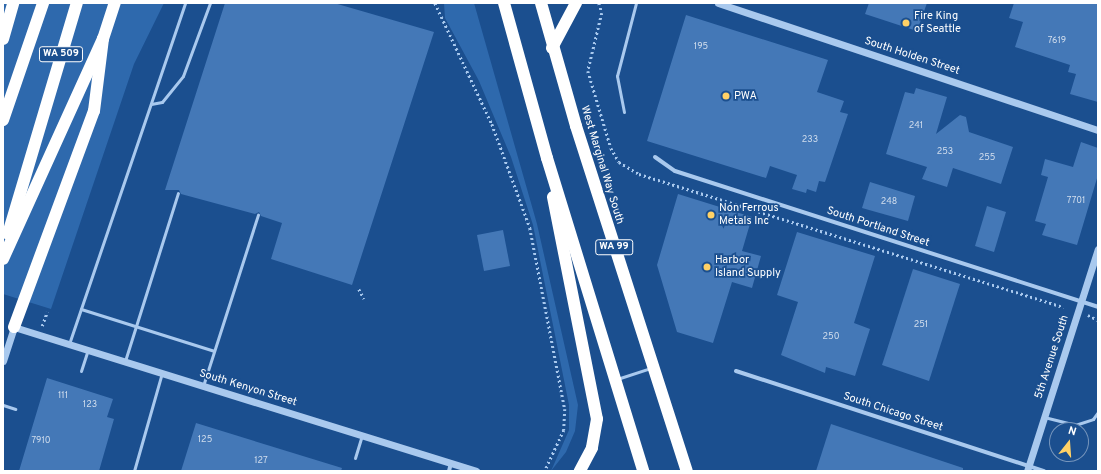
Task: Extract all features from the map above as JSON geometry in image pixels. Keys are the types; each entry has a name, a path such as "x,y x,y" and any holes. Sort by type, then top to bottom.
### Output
{"highway":[{"path":"3,39 13,3"},
{"name":"WA 509","path":"3,120 42,3"},
{"name":"WA 509","path":"3,249 77,3"},
{"path":"3,258 103,39 115,3"},
{"name":"WA 99","path":"504,3 547,158 618,379 644,471"},
{"name":"West Marginal Way South","path":"541,3 552,48 652,368 687,471"},
{"path":"552,48 576,3"},
{"path":"14,326 94,111 103,39"},
{"path":"547,158 560,242 596,408 592,448 580,471"}],"street":[{"name":"South Holden Street","path":"718,3 1098,130"},
{"name":"South Portland Street","path":"655,157 676,171 1098,307"},
{"name":"5th Avenue South","path":"1028,469 1098,249"},
{"name":"South Kenyon Street","path":"14,326 476,471"},
{"path":"3,361 14,326"},
{"name":"South Chicago Street","path":"736,371 1028,469 1044,471"},
{"path":"449,471 451,463"}],"lane":[{"path":"69,344 185,3"},
{"path":"151,104 162,102 183,76 210,3"},
{"path":"624,112 617,76 636,3"},
{"path":"125,361 178,193"},
{"path":"203,386 258,215"},
{"path":"81,309 214,351"},
{"path":"81,371 88,350"},
{"path":"618,379 652,368"},
{"path":"134,471 162,373"},
{"path":"3,405 15,408"},
{"path":"1044,418 1075,425 1093,419 1098,412"},
{"path":"355,458 362,435"}],"path":[{"path":"435,3 492,124 530,228 565,409 564,430 545,471"},
{"path":"599,3 601,7"},
{"path":"359,289 364,298"},
{"path":"40,334 47,312"},
{"path":"1089,317 1098,320"}],"shaded area":[{"path":"3,3 164,3 134,64 51,309 3,294"},
{"path":"444,3 474,3 537,224 578,405 575,431 566,452 551,471 569,430 569,405 533,225 511,157 479,81 445,18"}],"building":[{"path":"225,3 334,3 434,32 352,285 271,259 282,223 261,216 259,212 255,214 181,194 179,190 165,190"},
{"name":"Fire King of Seattle","path":"869,3 927,3 917,31 865,14"},
{"path":"1014,3 1098,3 1098,102 1070,94 1076,74 1068,72 1070,65 1015,47 1023,22 1009,18"},
{"name":"PWA","path":"686,15 828,60 817,92 844,101 840,112 848,114 825,182 819,181 816,192 807,189 806,193 792,189 797,175 770,166 766,178 647,141"},
{"path":"916,88 947,97 936,134 960,115 966,117 969,132 1013,147 1001,184 953,168 947,187 922,179 927,167 886,154 905,92 914,94"},
{"path":"1081,142 1098,148 1098,175 1077,245 1042,235 1046,224 1035,221 1048,177 1041,175 1045,159 1073,167"},
{"path":"870,182 915,196 908,221 862,208"},
{"name":"Harbor Island Supply","path":"678,194 752,217 742,251 761,256 752,288 732,282 713,343 677,332 657,265"},
{"path":"987,206 1006,212 994,252 975,246"},
{"path":"503,230 510,266 484,271 477,235"},
{"path":"797,232 875,256 854,323 870,329 855,376 826,367 825,373 781,355 798,302 777,295"},
{"path":"913,269 960,284 929,381 882,365"},
{"path":"47,378 113,399 107,417 114,419 99,471 19,471"},
{"path":"196,423 342,468 341,471 181,471"},
{"path":"831,424 963,468 963,471 816,471"}],"place":[{"name":"Fire King of Seattle","path":"906,23"},
{"name":"PWA","path":"726,96"},
{"name":"Non Ferrous Metals Inc","path":"711,215"},
{"name":"Harbor Island Supply","path":"707,267"}]}
